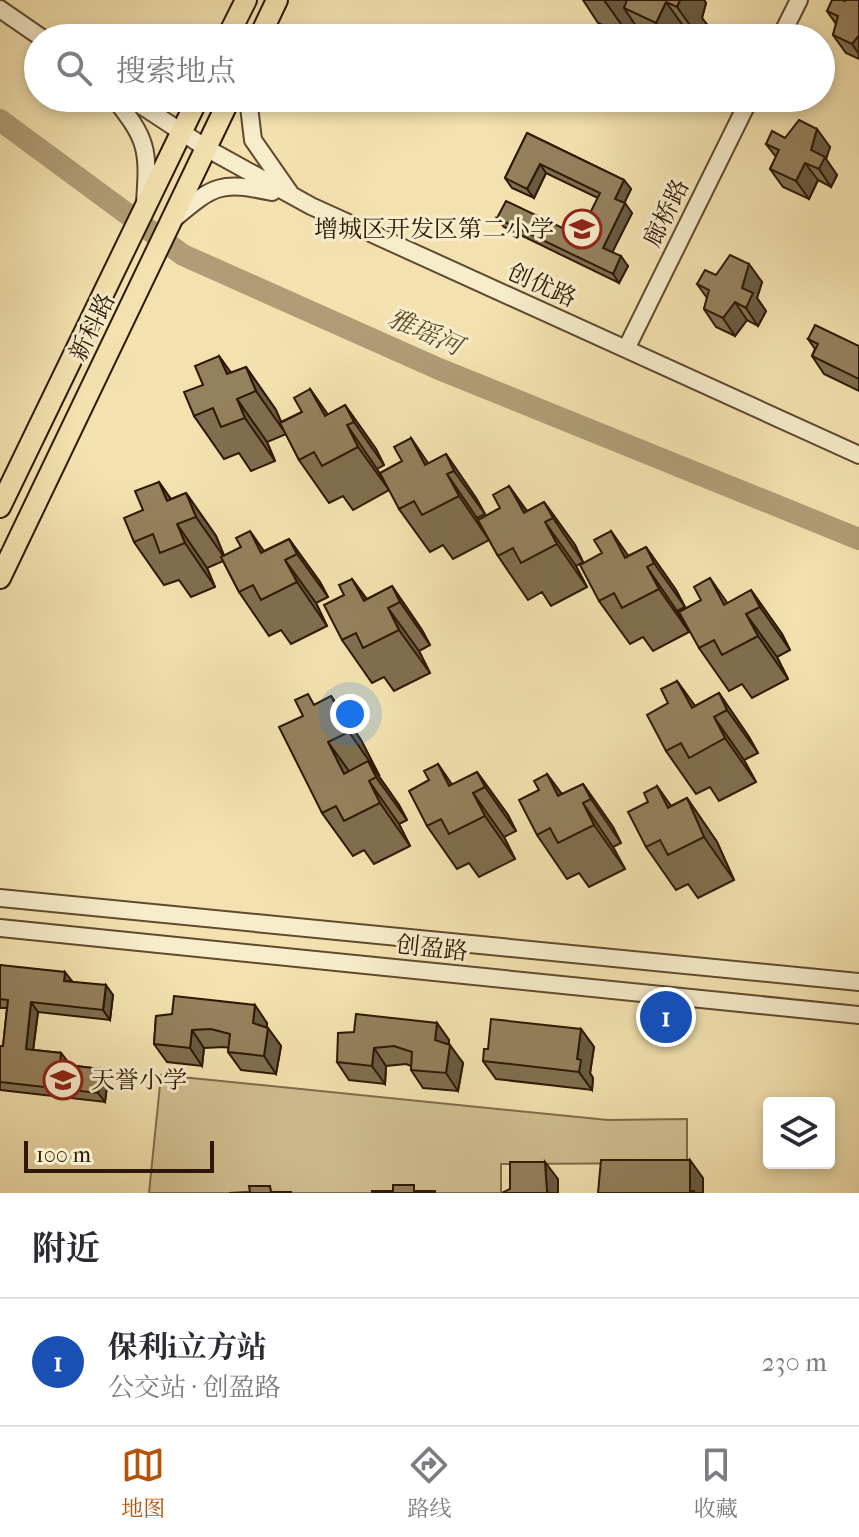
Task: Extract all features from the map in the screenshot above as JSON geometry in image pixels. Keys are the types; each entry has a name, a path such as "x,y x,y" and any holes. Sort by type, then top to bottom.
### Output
{"main road":[{"path":"234,24 246,0"},
{"path":"266,24 277,0"},
{"name":"新科路","path":"0,507 191,112"},
{"name":"新科路","path":"0,578 223,112"}],"street":[{"path":"787,24 799,0"},
{"path":"0,9 24,26"},
{"path":"124,112 145,142 148,164 144,210"},
{"name":"创优路","path":"150,112 206,148 293,197 859,455"},
{"path":"250,112 253,140 293,197"},
{"name":"廊桥路","path":"626,349 743,112"},
{"path":"171,222 201,195 225,185 293,197"},
{"name":"创盈路","path":"0,898 859,982"},
{"name":"创盈路","path":"0,928 859,1015"}],"shaded area":[{"path":"161,1075 608,1120 687,1119 687,1163 501,1164 501,1193 149,1193"}],"building":[{"path":"627,0 680,0 677,7 666,2 656,23 624,8"},
{"path":"832,0 859,0 859,35 852,44 835,36 838,16 827,11"},
{"path":"799,120 817,129 811,150 825,157 819,169 805,163 796,181 770,169 779,150 766,144 772,131 785,138"},
{"path":"527,133 624,180 615,199 625,203 603,248 621,256 613,274 497,218 506,201 579,236 600,193 540,164 527,189 505,178"},
{"path":"730,255 749,264 742,288 753,293 746,308 735,302 723,318 704,309 709,290 697,284 705,270 716,275"},
{"path":"815,325 859,346 859,379 812,356 818,344 808,339"},
{"path":"219,356 227,374 246,367 256,391 237,399 245,418 221,427 213,408 194,416 184,392 203,385 195,366"},
{"path":"310,389 325,416 345,405 354,422 347,425 358,447 322,466 314,452 299,460 280,423 302,412 294,398"},
{"path":"411,438 425,465 446,454 454,471 447,474 459,496 422,515 414,501 399,509 380,473 402,461 394,447"},
{"path":"159,482 167,501 186,493 196,517 177,524 185,543 160,553 153,534 134,542 124,518 143,510 135,491"},
{"path":"509,486 524,513 544,502 553,518 545,522 557,544 521,563 513,548 498,556 478,520 500,508 493,495"},
{"path":"250,531 261,553 289,539 297,554 285,560 297,582 261,600 253,585 239,592 221,557 241,547 236,538"},
{"path":"611,531 625,558 646,547 654,563 647,567 659,589 622,608 614,593 599,601 580,565 602,553 594,540"},
{"path":"710,578 724,605 751,590 760,607 746,614 758,636 722,655 714,640 699,648 679,612 701,600 694,587"},
{"path":"352,579 364,601 392,586 400,602 388,608 399,630 363,648 356,633 342,640 324,605 344,595 339,585"},
{"path":"677,681 692,708 719,693 727,710 714,717 725,738 689,758 681,743 666,751 647,715 668,703 661,689"},
{"path":"308,694 314,705 331,696 349,732 328,742 344,774 368,761 376,777 369,781 380,803 344,821 336,806 322,813 279,727 303,716 295,700"},
{"path":"438,764 449,786 477,772 485,787 473,793 485,816 449,834 441,819 427,826 409,791 429,780 424,771"},
{"path":"547,774 558,796 583,784 591,799 583,803 594,825 558,843 550,828 537,835 519,800 539,790 534,781"},
{"path":"657,786 668,808 687,798 704,837 668,855 660,840 646,847 628,812 648,802 644,793"},
{"path":"0,965 65,972 64,981 106,985 103,1010 31,1002 26,1049 61,1053 60,1064 101,1069 98,1093 0,1082 0,1046 3,1046 8,1000 0,999"},
{"path":"174,996 255,1005 253,1023 268,1028 264,1056 228,1052 230,1034 211,1029 192,1030 190,1048 154,1044 156,1016 172,1014"},
{"path":"356,1014 437,1023 435,1040 450,1045 446,1073 411,1070 412,1052 394,1046 374,1048 372,1066 337,1062 338,1033 354,1032"},
{"path":"491,1019 581,1029 577,1059 581,1060 579,1072 483,1061 484,1049 488,1049"},
{"path":"601,1160 690,1160 690,1191 694,1193 598,1193"},
{"path":"510,1162 545,1162 547,1192 550,1193 502,1193 510,1189"},
{"path":"393,1185 414,1185 414,1191 435,1193 372,1193 393,1191"},
{"path":"249,1186 270,1186 271,1192 291,1193 229,1193 250,1192"}],"waterway":[{"name":"雅瑶河","path":"0,120 183,255 439,369 859,539"}],"place":[{"name":"增城区开发区第二小学","path":"582,229"},
{"name":"保利i立方站","path":"666,1017"},
{"name":"天誉小学","path":"63,1080"}]}
